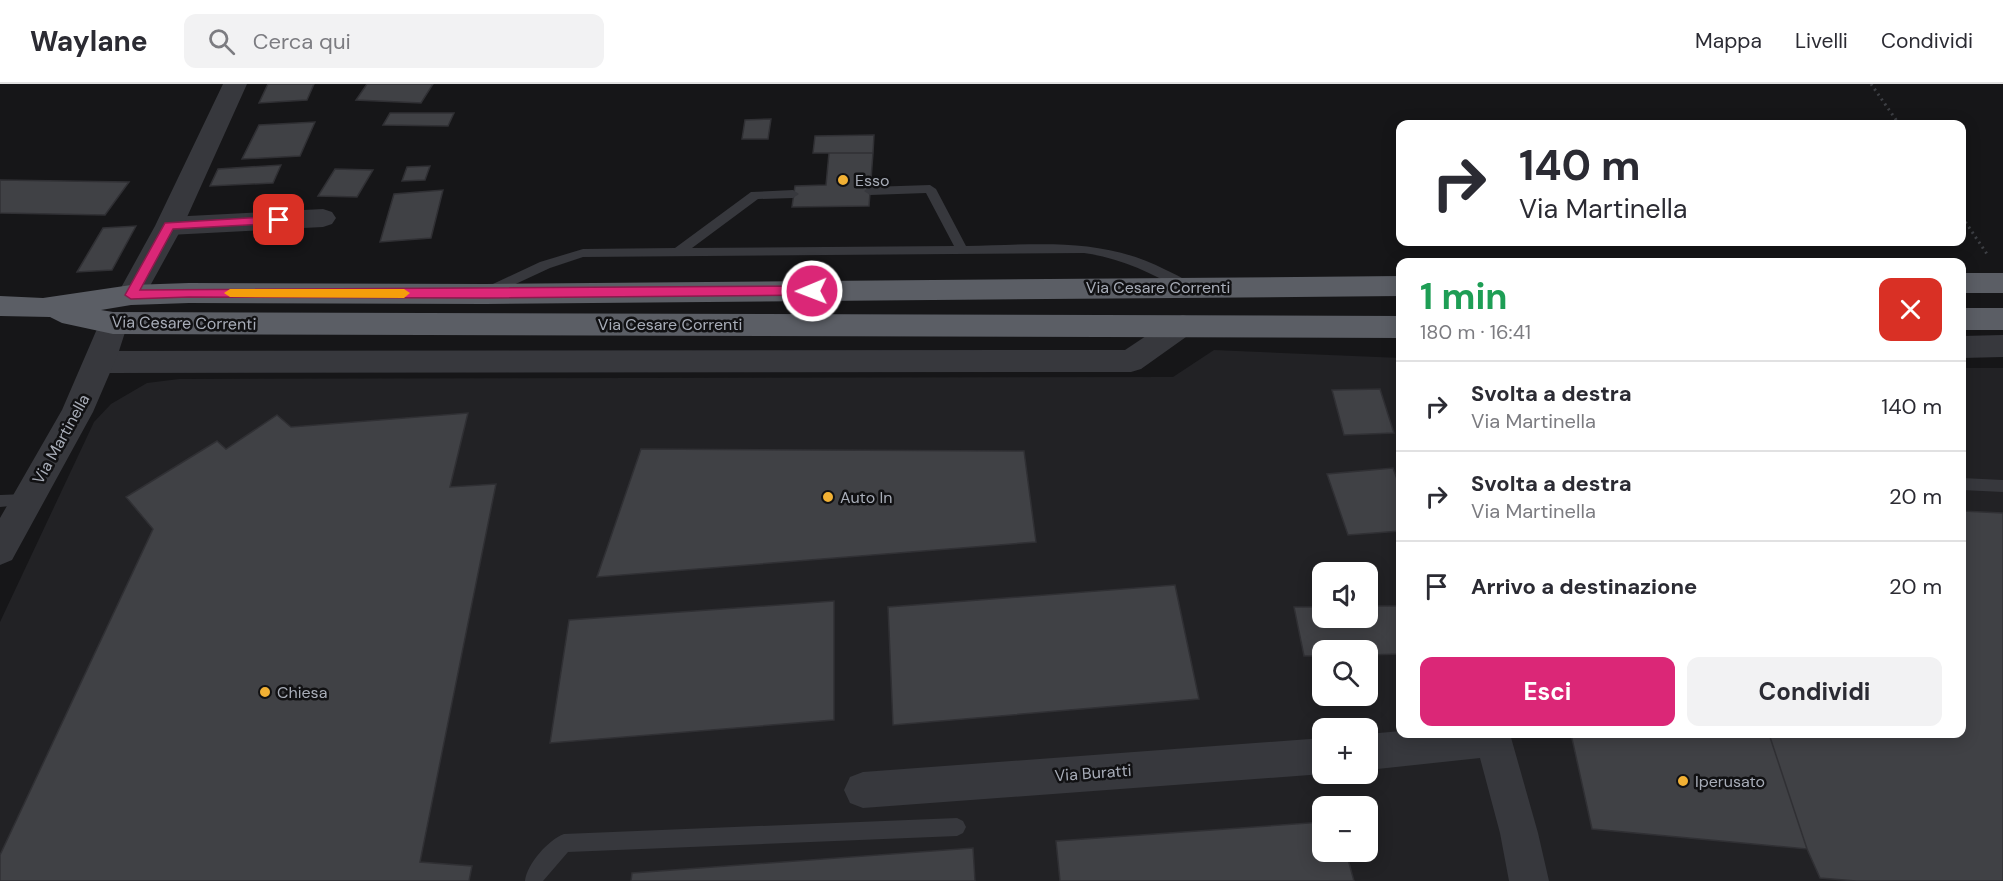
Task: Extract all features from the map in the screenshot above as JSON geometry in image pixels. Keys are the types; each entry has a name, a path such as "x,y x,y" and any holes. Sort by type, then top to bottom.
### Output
{"highway":[{"path":"1966,282 1997,271"},
{"name":"Via Cesare Correnti","path":"42,308 131,295 189,292 485,294 1396,286"},
{"path":"0,306 42,308"},
{"name":"Via Cesare Correnti","path":"42,308 113,323 1396,327"},
{"path":"1966,319 2003,319"}],"street":[{"path":"131,295 169,226 235,84"},
{"path":"169,226 323,218"},
{"name":"Via Martinella","path":"0,550 13,500 50,464 102,362 113,323"},
{"path":"102,362 1131,361 1183,325"},
{"path":"1966,347 2003,346"},
{"path":"1378,751 1477,738"},
{"path":"1494,738 1519,833 1529,881"},
{"name":"Via Buratti","path":"863,790 1312,757"}],"lane":[{"path":"870,191 930,189 963,251"},
{"path":"675,254 755,195 794,194"},
{"path":"485,294 525,273 573,255 583,254 1084,249 1109,251 1163,273 1186,287"},
{"path":"1966,484 2003,486"},
{"path":"534,881 535,874 564,843 957,827"}],"path":[{"path":"1871,84 1896,120"},
{"path":"1966,223 1997,271"}],"shaded area":[{"path":"1214,350 1396,358 1396,738 1966,738 1966,368 2003,368 2003,881 0,881 0,622 94,422 111,404 147,383 179,379 1173,377"}],"building":[{"path":"268,84 314,84 307,100 259,103"},
{"path":"367,84 433,84 421,103 356,100"},
{"path":"390,113 454,113 448,126 383,125"},
{"path":"771,119 768,139 742,139 745,120"},
{"path":"315,122 300,156 242,159 259,125"},
{"path":"874,135 873,153 813,153 815,136"},
{"path":"829,153 873,153 869,206 792,207 795,186 826,185"},
{"path":"281,165 273,183 210,186 218,169"},
{"path":"430,166 425,180 402,181 407,167"},
{"path":"335,169 373,170 357,197 318,196"},
{"path":"0,180 129,182 105,215 0,213"},
{"path":"443,190 431,238 380,242 394,194"},
{"path":"136,226 112,270 77,272 103,228"},
{"path":"1380,389 1394,433 1344,435 1332,390"},
{"name":"Chiesa","path":"468,413 450,487 496,484 420,862 472,866 469,881 0,881 0,855 153,529 126,497 217,441 226,449 277,415 291,427"},
{"name":"Auto In","path":"641,449 1024,451 1036,542 597,577"},
{"path":"1393,468 1396,476 1396,531 1348,535 1327,474"},
{"path":"1966,511 2003,513 2003,881 1856,881 1820,878 1807,849 1770,738 1966,738"},
{"path":"1175,585 1199,699 893,725 888,607"},
{"path":"834,601 834,720 550,743 569,620"},
{"path":"1378,606 1396,606 1396,654 1378,655 1378,640 1312,640 1312,656 1304,656 1294,607 1312,607 1312,628 1378,628"},
{"name":"Iperusato","path":"1572,738 1770,738 1807,849 1592,829"},
{"path":"1312,823 1312,862 1349,862 1354,881 1060,881 1056,841"},
{"path":"973,848 975,881 631,881 632,873"}],"slow traffic":[{"path":"230,293 404,293"}],"place":[{"name":"Esso","path":"843,180"},
{"name":"Auto In","path":"828,497"},
{"name":"Chiesa","path":"265,692"},
{"name":"Iperusato","path":"1683,781"}],"route":[{"path":"279,220 169,226 131,295 189,292 485,294 812,291"}]}
